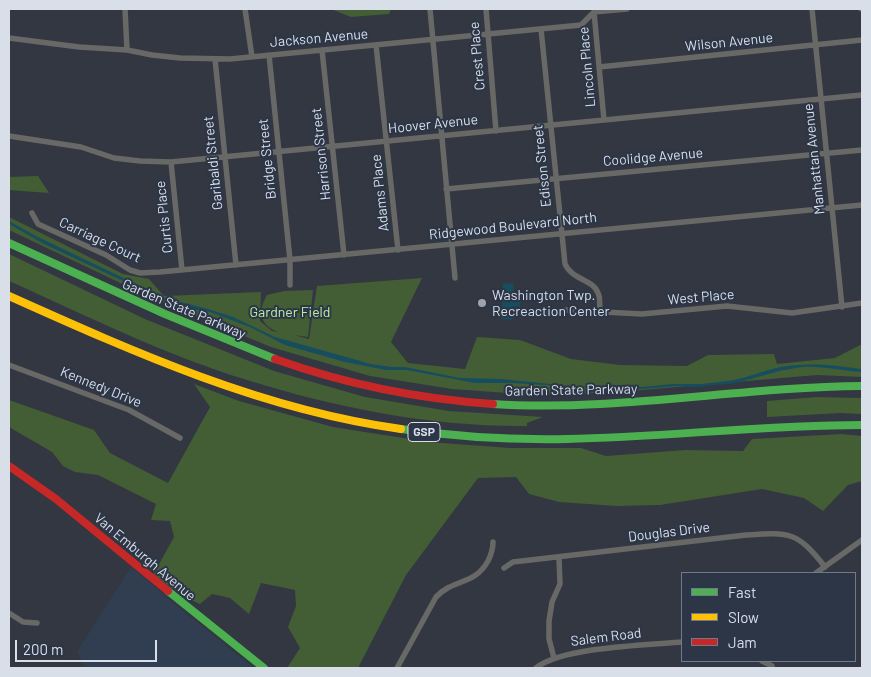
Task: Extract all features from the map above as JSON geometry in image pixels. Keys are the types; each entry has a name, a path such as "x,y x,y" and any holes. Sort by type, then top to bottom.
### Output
{"main road":[{"name":"Garden State Parkway","path":"9,243 123,296 251,351 334,378 418,396 486,404 556,406 607,404 788,387 862,386"},
{"name":"GSP","path":"9,296 220,385 304,410 407,430 475,437 528,439 580,438 788,426 862,425"},
{"name":"Van Emburgh Avenue","path":"9,466 56,499 264,668"}],"street":[{"path":"125,9 127,50"},
{"path":"245,9 252,57"},
{"path":"430,9 455,278"},
{"name":"Crest Place","path":"486,9 496,131"},
{"name":"Jackson Avenue","path":"9,38 52,44 127,50 152,55 215,59 269,56 581,25 594,12 627,9"},
{"name":"Manhattan Avenue","path":"812,9 842,307"},
{"name":"Lincoln Place","path":"594,12 604,120"},
{"name":"Edison Street","path":"541,29 564,258 567,269 574,276 597,290 600,313"},
{"name":"Wilson Avenue","path":"599,67 862,40"},
{"name":"Adams Place","path":"376,45 398,250"},
{"name":"Harrison Street","path":"322,50 344,255"},
{"name":"Bridge Street","path":"269,56 290,260"},
{"name":"Garibaldi Street","path":"215,59 236,265"},
{"name":"Hoover Avenue","path":"9,136 81,147 114,158 171,162 862,95"},
{"name":"Coolidge Avenue","path":"446,189 862,150"},
{"name":"Curtis Place","path":"171,162 182,270"},
{"name":"Ridgewood Boulevard North","path":"166,272 862,205"},
{"name":"Carriage Court","path":"32,213 38,224 106,255 130,270 140,273 166,272"},
{"path":"290,260 290,285"},
{"name":"West Place","path":"541,312 565,310 600,313 662,313 727,306 792,313 862,303"},
{"name":"Kennedy Drive","path":"9,365 129,410 180,438"},
{"name":"Douglas Drive","path":"504,568 513,562 776,532 788,534 800,540 824,567"},
{"path":"817,572 862,540"},
{"path":"398,668 436,597 446,588 472,579 481,571 491,554 492,542"},
{"path":"554,658 548,621 552,602 560,584 559,558"},
{"path":"9,613 24,622 37,622"},
{"name":"Salem Road","path":"536,668 554,658 565,655 681,642"}],"shaded area":[{"path":"9,221 36,236 165,298 233,317 275,337 371,364 405,367 460,378 501,379 570,386 641,387 702,384 734,380 780,367 802,365 841,366 862,369 862,372 800,367 736,383 631,390 513,383 475,383 407,370 386,370 345,362 285,345 250,327 210,312 185,308 166,301 44,244 9,224"},
{"path":"503,283 514,284 512,298 521,298 520,307 513,306 512,320 501,319"},
{"path":"131,567 254,668 85,668 77,652"}],"green space":[{"path":"331,9 391,9 389,14 351,17"},
{"path":"38,176 49,193 9,190 9,177"},
{"name":"Gardner Field","path":"9,217 123,274 149,279 164,296 261,292 260,321 272,331 278,332 267,326 261,312 267,295 284,291 313,290 308,337 294,335 309,339 317,286 422,278 391,342 408,363 465,369 477,337 520,340 571,359 620,365 687,366 708,355 774,354 777,364 835,358 862,344 862,377 817,375 619,392 535,395 452,389 370,376 271,347 154,299 9,230"},
{"path":"9,254 145,319 274,371 365,397 449,411 543,417 527,423 527,426 456,423 420,419 350,407 247,380 156,347 9,281"},
{"path":"194,384 239,401 333,427 429,442 510,448 581,448 606,456 685,450 743,451 752,439 841,434 862,436 862,481 848,485 823,511 804,498 762,489 660,505 617,506 559,502 529,494 516,477 478,478 406,575 358,668 287,668 300,648 288,627 296,606 295,590 261,583 249,614 230,598 212,594 200,604 186,598 153,575 174,537 170,521 151,520 156,504 98,475 75,472 63,466 52,452 9,427 9,400 94,430 110,453 168,483 210,407"},
{"path":"817,397 862,398 862,414 841,413 767,417 767,401"}],"traffic: fast":[{"path":"9,243 165,314 275,359"},
{"path":"493,404 585,405 770,390 862,386"},
{"path":"401,429 464,436 546,439 604,438 788,427 862,425"},
{"path":"168,591 264,668"}],"traffic: slow":[{"path":"9,296 152,358 250,394 350,420 401,429"}],"traffic: jam":[{"path":"275,359 328,376 382,389 465,402 493,404"},
{"path":"9,466 56,499 168,591"}],"place":[{"name":"Washington Twp. Recreaction Center","path":"482,303"}]}
